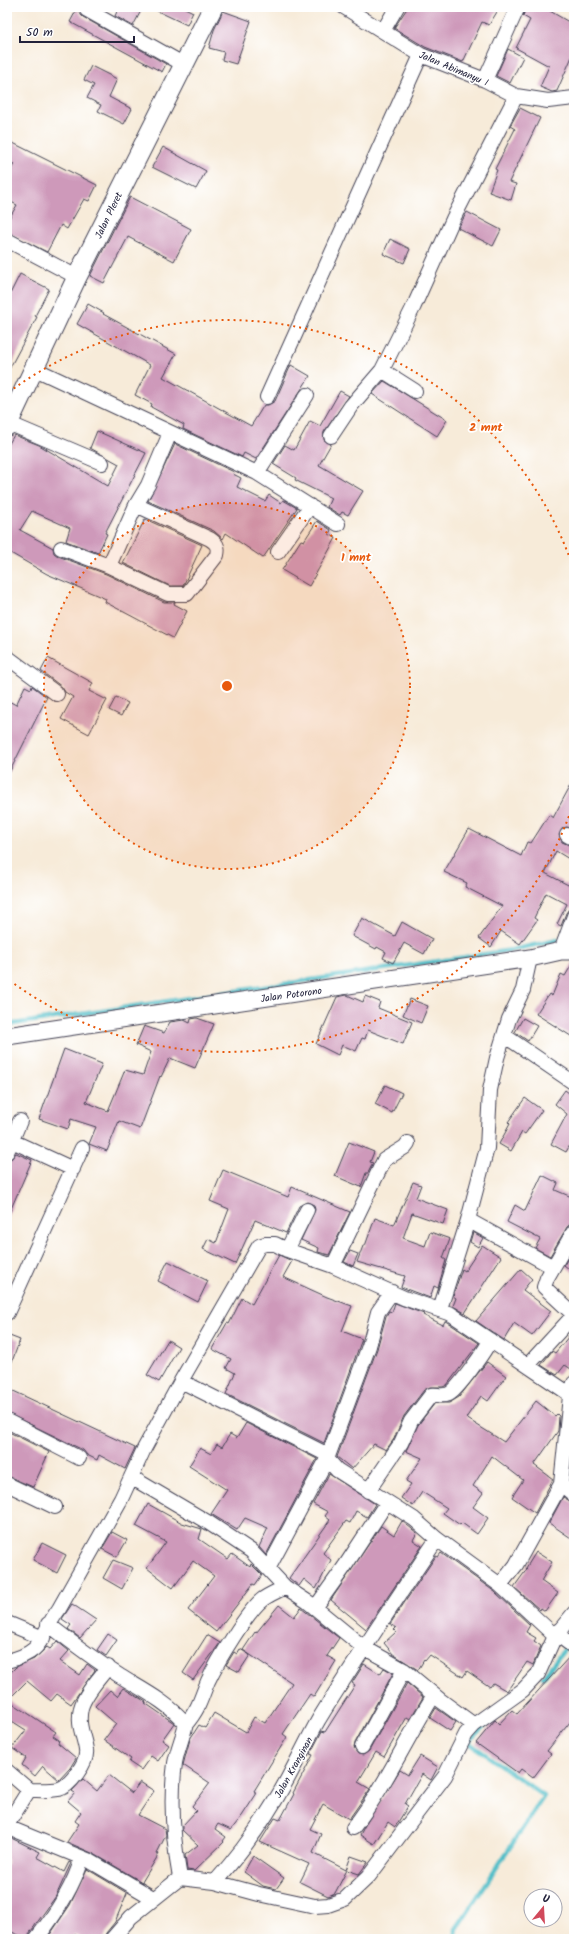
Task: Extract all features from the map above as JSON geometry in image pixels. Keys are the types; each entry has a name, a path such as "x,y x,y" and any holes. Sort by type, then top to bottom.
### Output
{"main road":[{"name":"Jalan Pleret","path":"8,424 33,368 183,64 213,7"}],"street":[{"path":"85,7 87,10 183,64"},
{"name":"Jalan Abimanyu I","path":"344,7 421,55 485,80 516,96 548,100 574,98"},
{"path":"383,31 397,7"},
{"path":"485,80 518,7"},
{"path":"267,397 421,55"},
{"path":"331,436 351,406 382,370 414,306 453,219 516,96"},
{"path":"7,240 78,277"},
{"path":"33,368 257,473 338,524"},
{"path":"382,370 415,391"},
{"path":"257,473 307,395"},
{"path":"8,424 102,463"},
{"path":"109,566 136,505 148,485 170,433"},
{"path":"61,548 109,566 168,594 187,594 217,555 218,550 216,544 210,539 136,505"},
{"path":"278,552 310,506"},
{"path":"7,657 57,694"},
{"path":"567,951 574,916"},
{"name":"Jalan Potorono","path":"7,1036 530,958 567,951"},
{"path":"440,1309 468,1220 487,1148 490,1090 497,1058 509,1019 523,990 530,958"},
{"path":"505,1036 574,1083"},
{"path":"20,1121 10,1146 73,1169"},
{"path":"333,1266 384,1160 405,1147 408,1143"},
{"path":"7,1313 82,1148"},
{"path":"287,1250 307,1210"},
{"path":"468,1220 553,1267"},
{"path":"528,1365 574,1315 544,1287 553,1267 574,1232"},
{"path":"7,1661 31,1653 43,1638 48,1624 59,1609 113,1513 181,1381 259,1246 265,1244 276,1244 287,1250 333,1266 404,1298 451,1314 528,1365 573,1392 561,1484 516,1565 500,1585"},
{"path":"268,1568 327,1457 369,1346 378,1312 392,1292"},
{"path":"368,1491 401,1443 410,1421 431,1395 441,1396 452,1392 467,1375 490,1340"},
{"path":"181,1381 327,1457 337,1470 414,1519 437,1539 500,1585 574,1647"},
{"path":"7,1421 79,1458"},
{"path":"131,1477 209,1523 251,1551 285,1587 315,1608 362,1647 404,1670 434,1695 474,1724"},
{"path":"7,1484 55,1507"},
{"path":"561,1484 574,1495"},
{"path":"315,1608 345,1566 387,1502"},
{"name":"Jalan Kranginan","path":"215,1882 233,1862 258,1829 288,1779 318,1720 362,1647 437,1539"},
{"path":"180,1878 174,1839 173,1785 175,1761 186,1724 197,1711 208,1680 225,1650 253,1610 262,1600 285,1587"},
{"path":"112,1939 131,1917 180,1878 215,1882 259,1894 315,1906 328,1905 345,1899 370,1876 445,1776 462,1740 474,1724 523,1690 538,1674 558,1634 574,1613"},
{"path":"7,1624 43,1638"},
{"path":"48,1624 81,1650 166,1705 180,1716 186,1724"},
{"path":"7,1771 29,1790 51,1790 62,1788 81,1769 86,1751 79,1728 81,1708 88,1694 108,1667"},
{"path":"362,1747 404,1670"},
{"path":"352,1828 375,1797 412,1730 434,1695"},
{"path":"29,1790 7,1826 82,1858 132,1884 153,1898"},
{"path":"36,1939 63,1901 79,1870 82,1858"}],"building":[{"path":"119,7 143,7 133,26 115,16"},
{"path":"149,7 183,7 193,12 187,25"},
{"path":"408,7 500,7 489,25 482,22 463,62 425,47 394,28"},
{"path":"526,7 543,7 574,25 574,52 557,91 552,92 540,87 549,66 516,48 530,20 523,16"},
{"path":"77,9 83,17 166,64 162,72 70,22"},
{"path":"223,11 251,21 236,64 222,60 224,52 209,48 214,30"},
{"path":"508,49 523,57 510,83 496,76"},
{"path":"91,66 117,79 109,97 132,109 124,124 98,111 101,105 87,98 94,85 84,80"},
{"path":"520,108 540,118 509,182 516,184 511,200 489,192 497,170 495,169 515,129 510,126"},
{"path":"7,140 97,185 89,201 84,199 67,229 61,225 47,252 7,232 7,222 17,205 7,200 7,177 14,164 7,160"},
{"path":"163,147 206,171 196,189 152,167"},
{"path":"130,197 191,229 174,261 128,237 104,283 90,276"},
{"path":"467,212 501,230 493,246 458,228"},
{"path":"390,239 410,249 404,263 383,254"},
{"path":"20,274 49,289 35,316 37,317 7,373 7,300"},
{"path":"88,304 104,313 103,314 176,354 163,377 251,426 264,405 268,405 275,401 291,365 310,376 256,459 244,453 242,457 183,429 184,425 151,407 152,404 135,395 150,365 77,324"},
{"path":"384,381 447,420 437,436 372,394"},
{"path":"340,391 349,396 324,432 324,440 331,444 319,465 363,491 348,515 342,512 340,515 327,507 331,498 295,480 296,478 273,464 285,445 294,450 310,421 320,426"},
{"path":"97,431 146,453 105,533 107,534 98,553 66,541 70,528 32,511 20,530 53,548 54,553 58,556 106,574 164,602 175,602 174,604 187,611 173,638 105,602 106,599 47,574 7,551 7,447 14,435 39,445 108,486 119,464 90,448"},
{"path":"175,444 234,472 233,474 241,478 237,487 265,501 269,495 281,503 283,500 297,508 263,558 226,533 223,539 214,531 148,501"},
{"path":"145,519 202,545 183,586 170,586 123,563"},
{"path":"317,521 331,530 329,534 336,538 309,586 282,570 301,540 304,541"},
{"path":"48,658 93,683 89,691 107,700 89,734 61,719 73,697 41,671"},
{"path":"25,686 31,689 32,686 47,697 7,777 7,700 16,705"},
{"path":"116,697 128,703 121,716 109,710"},
{"path":"574,779 574,829 567,827 563,828 559,835 562,842 574,847 574,862 556,851 545,873 574,888 574,908 569,909 566,913 561,926 557,924 567,904 546,893 534,918 537,920 520,944 501,931 491,947 479,938 502,906 465,887 467,883 444,872 469,829 521,856 527,842 531,843 549,815 553,818"},
{"path":"362,918 395,936 402,922 432,939 424,954 404,943 393,963 383,958 386,952 377,947 376,949 352,936"},
{"path":"574,961 574,1038 536,1014 549,994 552,996 561,974 565,976"},
{"path":"347,995 363,1002 365,996 380,1002 378,1008 412,1022 403,1044 368,1030 365,1039 362,1038 356,1051 342,1045 338,1055 316,1044 337,997"},
{"path":"410,999 428,1006 421,1023 403,1015"},
{"path":"197,1018 214,1024 195,1068 170,1058 161,1077 160,1076 140,1129 119,1121 107,1151 89,1144 96,1127 71,1119 68,1129 39,1119 64,1049 102,1064 86,1102 108,1111 125,1070 143,1075 151,1052 136,1045 144,1026 164,1033 170,1022 184,1020 190,1023 191,1019"},
{"path":"523,1018 537,1026 528,1041 515,1032"},
{"path":"385,1085 402,1093 392,1113 375,1104"},
{"path":"565,1090 574,1097 574,1138 566,1152 551,1144 567,1114 555,1104"},
{"path":"525,1098 542,1110 525,1134 522,1132 511,1151 499,1144 510,1124 508,1122"},
{"path":"349,1142 374,1152 370,1162 373,1163 368,1173 366,1173 361,1187 335,1176"},
{"path":"16,1153 32,1160 7,1218 7,1160 12,1158"},
{"path":"223,1170 288,1197 292,1187 350,1212 329,1255 318,1252 319,1248 301,1240 315,1210 314,1205 307,1202 299,1206 286,1233 255,1220 235,1264 203,1249 208,1239 216,1243 229,1209 210,1201"},
{"path":"542,1175 558,1183 555,1190 574,1198 574,1223 567,1227 550,1256 535,1248 540,1239 507,1222 515,1205 525,1211"},
{"path":"413,1182 421,1185 416,1198 448,1210 443,1224 412,1213 403,1238 425,1246 430,1232 450,1239 443,1258 446,1260 438,1288 434,1286 430,1298 401,1287 405,1276 357,1262 363,1246 365,1246 375,1218 394,1225"},
{"path":"473,1232 483,1238 478,1247 470,1242"},
{"path":"482,1245 501,1257 465,1313 453,1306 456,1298 453,1296 462,1269 465,1271"},
{"path":"574,1248 574,1273 564,1265"},
{"path":"350,1251 358,1254 353,1266 344,1262"},
{"path":"279,1255 292,1261 283,1277 327,1297 352,1306 342,1331 362,1339 324,1443 226,1394 235,1373 226,1368 231,1359 212,1349 227,1323 229,1324 242,1298 252,1304"},
{"path":"168,1261 208,1281 198,1302 158,1281"},
{"path":"521,1269 532,1279 523,1290 551,1311 532,1336 514,1323 504,1340 476,1321"},
{"path":"395,1303 424,1314 423,1315 443,1325 445,1321 479,1343 447,1385 443,1387 430,1387 424,1390 404,1416 394,1439 386,1450 374,1444 352,1469 337,1457 377,1349 386,1316 389,1311 392,1312"},
{"path":"574,1330 574,1371 565,1365 557,1375 541,1365 552,1351 555,1353"},
{"path":"7,1335 20,1340 8,1372 7,1372"},
{"path":"168,1340 179,1347 159,1382 147,1375"},
{"path":"487,1362 506,1376 488,1401 481,1396 466,1418 504,1442 536,1401 555,1416 557,1414 559,1416 558,1431 534,1465 553,1479 535,1513 512,1497 523,1480 492,1456 473,1486 483,1493 473,1507 488,1518 477,1534 462,1523 460,1525 443,1513 447,1508 422,1492 413,1506 401,1498 411,1484 406,1481 422,1458 406,1451 418,1425 435,1403 449,1403 459,1397"},
{"path":"7,1388 135,1448 125,1469 99,1455 97,1460 87,1455 83,1450 7,1413"},
{"path":"246,1423 317,1459 266,1555 259,1547 268,1528 245,1518 237,1530 211,1514 227,1490 189,1466 200,1448 211,1454 217,1444 222,1447 230,1434 237,1438"},
{"path":"7,1431 49,1452 33,1487 7,1476"},
{"path":"329,1474 375,1504 367,1517 356,1511 350,1523 346,1521 323,1553 331,1560 316,1589 304,1579 299,1586 289,1578 330,1520 325,1516 328,1512 313,1504"},
{"path":"563,1497 574,1503 574,1540 549,1523"},
{"path":"148,1504 182,1523 202,1529 199,1539 228,1559 232,1554 250,1567 251,1564 262,1575 255,1585 253,1584 216,1632 188,1610 214,1576 193,1561 173,1588 147,1568 166,1542 136,1526"},
{"path":"402,1521 417,1533 413,1540 422,1546 366,1629 331,1600 381,1526 394,1535"},
{"path":"112,1532 127,1540 117,1557 102,1549"},
{"path":"42,1543 66,1555 57,1573 33,1560"},
{"path":"536,1552 552,1562 541,1581 558,1593 545,1611 541,1608 540,1610 514,1587 527,1569 526,1568"},
{"path":"441,1553 495,1592 530,1625 526,1632 536,1638 534,1641 541,1646 533,1665 527,1662 507,1691 493,1683 490,1687 467,1671 463,1677 430,1655 425,1661 424,1660 418,1670 393,1654 384,1643 396,1632 394,1630 396,1628 390,1624 436,1556 438,1557"},
{"path":"113,1560 133,1568 122,1589 103,1578"},
{"path":"72,1604 96,1620 80,1638 68,1629 71,1625 62,1619"},
{"path":"279,1605 294,1617 301,1608 339,1638 327,1656 336,1661 314,1697 310,1694 283,1734 287,1737 254,1791 257,1793 242,1816 231,1830 218,1824 215,1829 226,1837 223,1841 224,1842 194,1871 187,1870 185,1855 198,1845 182,1830 182,1826 196,1811 192,1807 210,1783 183,1765 190,1739 199,1725 205,1728 214,1713 246,1732 254,1717 265,1723 292,1683 243,1650 255,1632 256,1633"},
{"path":"108,1634 117,1640 106,1656 97,1650"},
{"path":"207,1635 220,1643 193,1680 183,1673"},
{"path":"57,1641 69,1651 60,1661 80,1675 87,1664 95,1670 71,1704 57,1694 51,1701 27,1681 8,1700 56,1732 53,1736 59,1740 58,1743 76,1758 70,1768 59,1780 43,1766 35,1776 22,1765 26,1758 12,1748 26,1730 7,1718 7,1676 16,1667 34,1659 47,1647 50,1649"},
{"path":"240,1649 250,1655 239,1672 226,1665 234,1652 237,1654"},
{"path":"571,1655 574,1655 574,1717 547,1751 551,1754 533,1778 521,1769 518,1773 476,1743 495,1720 499,1724 512,1710 517,1714"},
{"path":"364,1664 380,1674 384,1668 393,1673 355,1743 354,1748 358,1754 363,1755 369,1751 407,1683 423,1697 410,1719 407,1717 384,1757 376,1752 358,1782 370,1789 349,1819 323,1804 310,1829 321,1834 313,1853 346,1870 351,1856 368,1862 359,1874 347,1870 335,1893 328,1896 300,1882 309,1864 260,1842 275,1818 280,1820 313,1755 310,1754 322,1731 325,1732 355,1685 352,1683"},
{"path":"123,1688 146,1702 145,1703 174,1723 162,1740 169,1745 158,1761 151,1756 141,1770 129,1762 131,1759 104,1740 116,1724 95,1706 110,1690 117,1696"},
{"path":"436,1708 456,1722 450,1731 430,1718"},
{"path":"420,1756 438,1767 431,1780 422,1774 405,1804 408,1806 395,1827 388,1822 374,1844 360,1835 364,1827 400,1770 408,1775"},
{"path":"109,1775 132,1793 140,1782 154,1791 138,1815 165,1829 166,1835 157,1853 159,1854 142,1882 94,1854 67,1842 79,1824 75,1821 81,1812 68,1801 75,1793 72,1791 83,1779 97,1791"},
{"path":"9,1837 40,1852 37,1857 64,1872 69,1862 71,1863 56,1896 29,1934 28,1939 7,1930 7,1842"},
{"path":"253,1856 284,1878 276,1889 263,1886 244,1872"},
{"path":"87,1869 127,1893 115,1922 106,1933 104,1939 82,1939 74,1934 72,1939 47,1939 70,1905"}],"waterway":[{"path":"7,1025 512,950 557,940"},
{"path":"543,1677 574,1637"},
{"path":"456,1939 456,1929 544,1796 468,1742 487,1723"}]}
